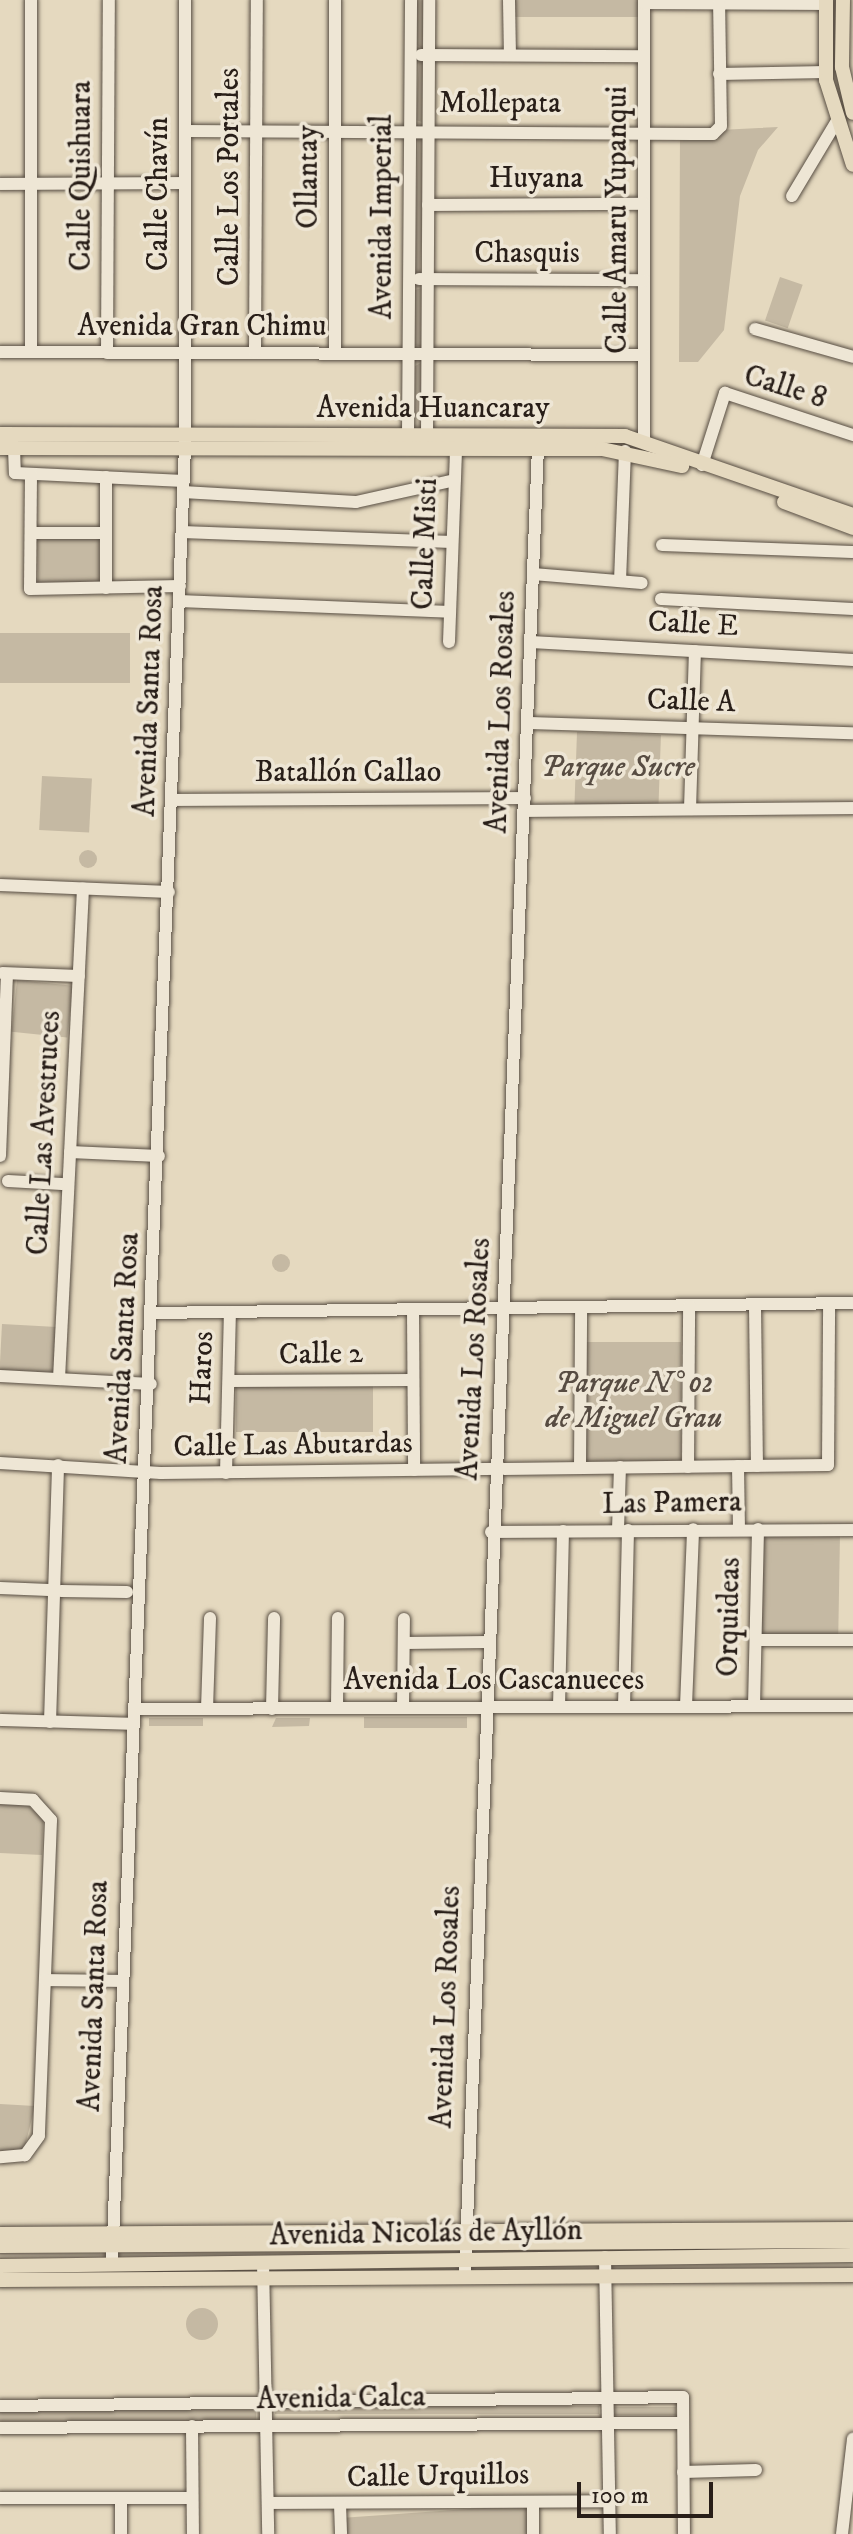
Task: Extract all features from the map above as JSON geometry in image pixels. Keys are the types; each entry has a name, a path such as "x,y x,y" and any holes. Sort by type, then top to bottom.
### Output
{"main road":[{"path":"843,0 842,67 853,113"},
{"path":"826,2 826,72 853,165"},
{"name":"Avenida Huancaray","path":"0,434 185,442 625,451 853,528"},
{"name":"Avenida Huancaray","path":"7,448 408,435 644,440 702,465 853,515"},
{"name":"Avenida Nicolás de Ayllón","path":"0,2280 396,2262 464,2252 853,2229"},
{"path":"0,2234 112,2239"},
{"path":"393,2245 421,2234"},
{"name":"Avenida Nicolás de Ayllón","path":"0,2246 112,2239 421,2234 464,2252 605,2257 787,2248 853,2241"},
{"name":"Avenida Nicolás de Ayllón","path":"112,2239 393,2245 464,2252 605,2274 853,2275"},
{"name":"Avenida Nicolás de Ayllón","path":"0,2266 112,2264 347,2273 464,2252 787,2248 853,2255"},
{"path":"347,2273 396,2262"}],"street":[{"path":"31,0 31,352"},
{"name":"Calle Quishuara","path":"107,353 109,0"},
{"name":"Calle Chavín","path":"185,0 185,442"},
{"name":"Calle Los Portales","path":"255,353 257,0"},
{"name":"Ollantay","path":"335,0 335,354"},
{"name":"Avenida Imperial","path":"408,435 411,0"},
{"name":"Avenida Imperial","path":"427,435 429,0"},
{"path":"509,0 510,55"},
{"path":"644,2 826,2"},
{"name":"Calle Amaru Yupanqui","path":"644,2 644,440"},
{"path":"719,4 719,74 826,72"},
{"path":"410,55 644,56"},
{"name":"Mollepata","path":"185,131 718,132 719,74"},
{"path":"792,196 838,119"},
{"path":"0,184 185,183"},
{"name":"Huyana","path":"428,205 644,204"},
{"name":"Chasquis","path":"409,279 644,280"},
{"path":"755,329 853,357"},
{"name":"Avenida Gran Chimu","path":"0,352 644,355"},
{"name":"Calle 8","path":"702,465 725,393 853,435"},
{"name":"Avenida Santa Rosa","path":"112,2264 132,1724 136,1709 151,1384 185,442"},
{"path":"7,448 15,473 106,477 356,502 455,480"},
{"name":"Calle Misti","path":"449,642 456,449"},
{"name":"Avenida Los Rosales","path":"464,2252 491,1532 505,1310 538,449"},
{"path":"620,581 625,451"},
{"path":"31,474 34,533 30,589 180,586"},
{"path":"106,477 106,588"},
{"path":"182,532 452,542"},
{"path":"34,533 106,533"},
{"path":"662,545 853,552"},
{"path":"533,574 642,583"},
{"path":"661,599 853,609"},
{"path":"179,601 450,612"},
{"name":"Calle E","path":"531,642 853,660"},
{"path":"690,809 695,651"},
{"name":"Calle A","path":"528,723 853,733"},
{"name":"Batallón Callao","path":"172,800 690,809 853,808"},
{"path":"0,885 169,892"},
{"name":"Calle Las Avestruces","path":"59,1379 83,889"},
{"path":"0,1156 4,974 79,976"},
{"path":"70,1152 159,1156"},
{"path":"8,1181 62,1184"},
{"path":"153,1313 853,1303"},
{"name":"Calle Las Abutardas","path":"0,1463 226,1473 828,1465 829,1304"},
{"path":"755,1305 757,1466"},
{"path":"688,1467 689,1306"},
{"path":"580,1468 581,1309"},
{"path":"413,1311 414,1470"},
{"name":"Haros","path":"226,1473 230,1312"},
{"path":"0,1376 151,1384"},
{"name":"Calle 2","path":"229,1381 413,1380"},
{"path":"50,1722 58,1465"},
{"path":"738,1466 739,1529"},
{"path":"620,1467 624,1707"},
{"path":"686,1706 693,1529"},
{"name":"Orquideas","path":"754,1706 758,1529"},
{"name":"Las Pamera","path":"491,1532 853,1530"},
{"path":"559,1707 563,1531"},
{"path":"0,1588 127,1592"},
{"path":"207,1709 210,1618"},
{"path":"272,1709 274,1618"},
{"path":"337,1708 338,1618"},
{"path":"403,1708 404,1619"},
{"path":"756,1640 853,1640"},
{"path":"404,1643 487,1642"},
{"name":"Avenida Los Cascanueces","path":"136,1709 853,1706"},
{"path":"0,1720 132,1724"},
{"path":"0,1798 38,1802 51,1820 39,2136 30,2151 0,2157"},
{"path":"45,1980 122,1981"},
{"path":"605,2257 610,2534"},
{"path":"263,2268 268,2534"},
{"name":"Avenida Calca","path":"0,2406 683,2397 683,2423 0,2428"},
{"path":"683,2423 684,2534"},
{"path":"192,2426 193,2534"},
{"path":"842,2534 853,2439"},
{"path":"683,2472 756,2470"},
{"path":"0,2498 192,2498"},
{"path":"121,2498 121,2534"},
{"name":"Calle Urquillos","path":"268,2503 610,2501"},
{"path":"533,2502 533,2534"},
{"path":"340,2504 341,2534"}],"green space":[{"path":"415,0 426,0 422,48 415,44"},
{"path":"515,0 639,0 639,17 515,17"},
{"path":"829,0 840,0 840,80 853,148 830,73"},
{"path":"419,61 423,62 422,122 416,120"},
{"path":"778,127 758,150 740,196 724,330 698,362 679,362 680,132"},
{"path":"418,136 425,138 420,275 415,271"},
{"path":"780,277 803,285 788,328 765,320"},
{"path":"422,288 423,347 415,345 415,290"},
{"path":"421,363 424,416 415,416 415,366"},
{"path":"99,537 100,585 38,586 37,538"},
{"path":"0,633 130,633 130,683 0,683"},
{"path":"146,720 158,721 155,752 143,751"},
{"name":"Parque Sucre","path":"577,732 661,735 658,808 574,805"},
{"path":"42,776 92,779 89,833 39,830"},
{"path":"88,850 97,859 88,868 79,859"},
{"path":"17,980 73,986 67,1038 12,1032"},
{"path":"281,1254 290,1263 281,1272 272,1263"},
{"path":"2,1324 57,1327 55,1373 0,1370"},
{"name":"Parque N° 02 de Miguel Grau","path":"586,1342 681,1342 681,1461 586,1461"},
{"path":"236,1385 373,1385 373,1432 236,1432"},
{"path":"762,1534 840,1535 838,1635 760,1634"},
{"path":"364,1717 467,1717 467,1728 364,1728"},
{"path":"149,1718 203,1718 203,1726 149,1726"},
{"path":"276,1718 310,1718 309,1726 272,1727"},
{"path":"0,1803 26,1804 43,1819 42,1855 0,1853"},
{"path":"0,2104 35,2106 24,2150 0,2153"},
{"path":"202,2308 213,2313 218,2324 213,2335 202,2340 191,2335 186,2324 191,2313"},
{"path":"275,2406 599,2406 599,2414 275,2414"},
{"path":"614,2407 676,2407 676,2415 614,2415"},
{"path":"0,2410 256,2410 256,2421 0,2421"},
{"path":"526,2505 528,2534 346,2534 344,2518"}]}
